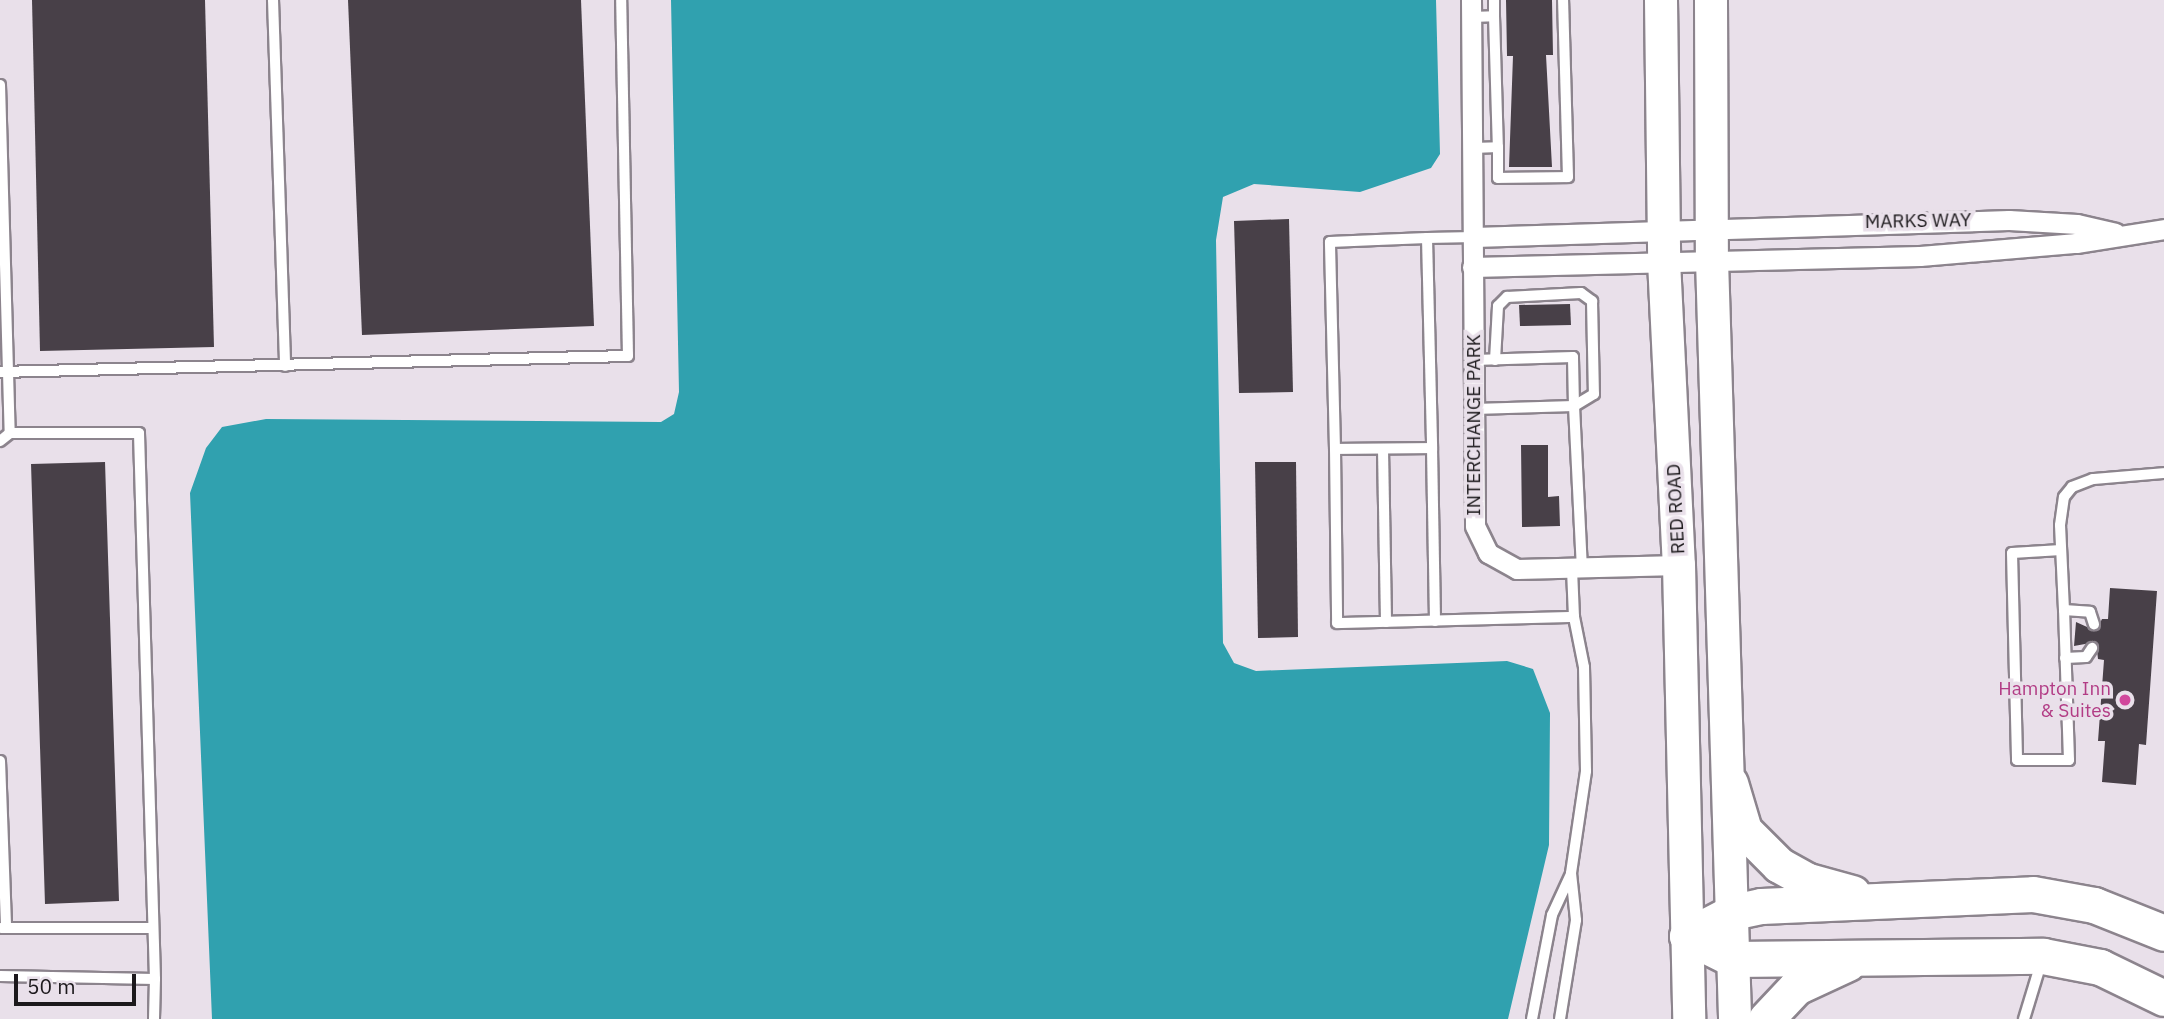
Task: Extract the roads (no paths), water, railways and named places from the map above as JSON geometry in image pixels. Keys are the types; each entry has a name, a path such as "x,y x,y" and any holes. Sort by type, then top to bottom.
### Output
{"highway":[{"name":"RED ROAD","path":"1661,0 1664,246 1679,565 1689,1019"},
{"path":"1711,0 1713,245 1735,1019"},
{"path":"1730,783 1744,830 1779,865 1808,881 1883,901"},
{"path":"1687,936 1732,912 1761,906 2052,896 2094,905 2164,933"},
{"path":"1687,936 1733,959 2043,956 2100,967 2164,998"},
{"path":"1766,1019 1796,988 1860,958"}],"street":[{"name":"INTERCHANGE PARK","path":"1471,8 1475,526 1488,553 1517,569 1577,570 1679,565"},
{"name":"MARKS WAY","path":"1713,245 2009,220 2077,224 2123,235"},
{"name":"MARKS WAY","path":"1713,245 1920,256 2076,243 2164,229"},
{"path":"1474,237 1664,246 1713,245"},
{"path":"1472,267 1664,246 1713,245"}],"lane":[{"path":"273,0 285,366"},
{"path":"5,372 628,356 621,0"},
{"path":"1494,0 1498,178 1568,177 1563,0"},
{"path":"1471,8 1494,16"},
{"path":"0,85 5,372 10,433"},
{"path":"1473,148 1498,147"},
{"path":"1474,237 1330,242 1337,623 1574,617"},
{"path":"1427,239 1435,621"},
{"path":"1474,409 1574,406 1594,394 1592,302 1581,293 1507,297 1498,306 1495,360"},
{"path":"1474,360 1573,357 1577,570 1574,617 1584,667 1586,771 1571,873 1576,920 1560,1019"},
{"path":"0,441 10,433 139,433 154,1019"},
{"path":"1335,449 1432,448"},
{"path":"1383,449 1386,622"},
{"path":"2061,551 2012,554 2017,760 2069,760 2061,506 2071,487 2093,479 2164,473"},
{"path":"2064,610 2090,612 2094,624"},
{"path":"2065,658 2087,657 2092,648"},
{"path":"0,761 3,928 153,928"},
{"path":"1532,1019 1552,915 1571,873"},
{"path":"2024,1019 2043,956"},
{"path":"0,976 155,979"}],"water":[{"path":"671,0 1436,0 1440,154 1431,168 1360,192 1254,184 1223,197 1216,240 1223,643 1234,663 1256,671 1507,661 1533,669 1550,713 1549,845 1508,1019 212,1019 190,493 206,448 222,427 266,419 661,422 674,414 679,392"}],"place":[{"name":"Hampton Inn & Suites","path":"2125,700"}]}
